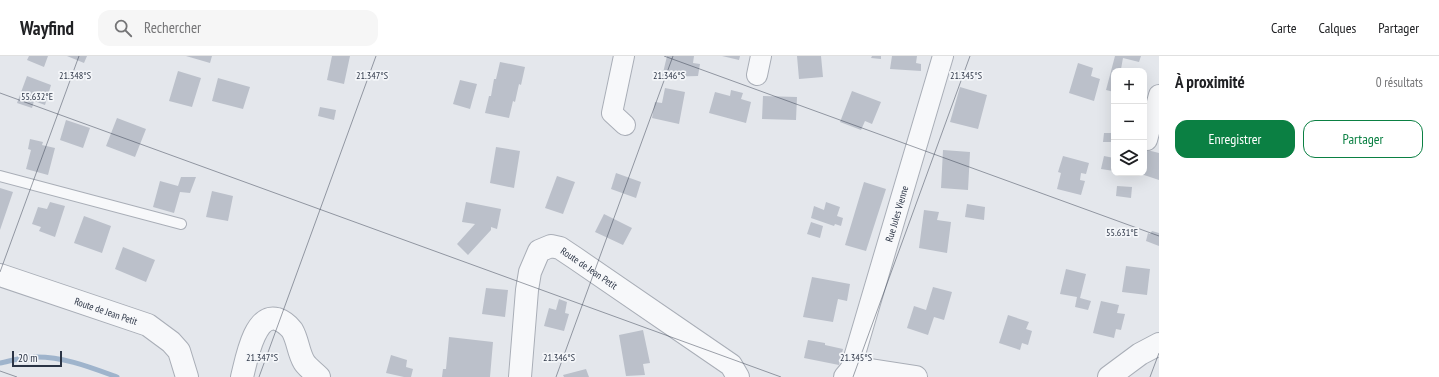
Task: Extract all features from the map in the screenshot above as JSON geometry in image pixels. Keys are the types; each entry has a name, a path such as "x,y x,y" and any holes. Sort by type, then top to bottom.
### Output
{"street":[{"path":"624,56 612,113 625,125"},
{"name":"Rue Jules Vienne","path":"848,374 943,56"},
{"path":"1147,140 1159,95"},
{"name":"Route de Jean Petit","path":"520,377 523,324 530,272 539,251 551,246 560,248 731,365 738,377"},
{"name":"Route de Jean Petit","path":"0,275 148,325 171,342 179,351 187,377"},
{"path":"242,377 251,344 257,330 267,320 274,319 282,321 293,332 304,363 319,377"},
{"path":"1109,377 1140,354 1159,344"},
{"path":"848,374 864,368 916,377"}],"lane":[{"path":"0,176 181,224"}],"building":[{"path":"29,56 48,56 44,67 27,60"},
{"path":"67,56 87,56 84,63"},
{"path":"186,56 212,56 210,63"},
{"path":"332,56 350,56 344,84 327,80"},
{"path":"667,56 694,56 693,63 700,64 698,76 662,77"},
{"path":"722,56 740,56 739,60"},
{"path":"797,56 821,56 823,77 799,79"},
{"path":"872,56 881,56 881,59 871,58"},
{"path":"892,56 917,56 916,63 921,64 921,71 890,69"},
{"path":"1115,56 1141,56 1139,62 1123,58 1121,68 1112,68"},
{"path":"500,62 525,67 521,85 519,84 515,102 513,101 509,118 485,113"},
{"path":"1078,63 1093,68 1091,76 1100,79 1094,101 1069,93"},
{"path":"178,71 201,78 192,107 169,101"},
{"path":"1111,71 1111,91 1106,90"},
{"path":"27,76 51,85 45,105 34,101 32,108 17,103"},
{"path":"218,78 250,87 243,109 212,101"},
{"path":"460,80 477,84 470,109 453,104"},
{"path":"960,87 987,95 978,129 950,122"},
{"path":"665,88 685,92 679,124 652,118 655,102 662,103"},
{"path":"731,90 743,93 741,99 751,102 746,123 709,113 715,92 730,96"},
{"path":"852,91 881,102 872,124 865,121 861,130 840,122"},
{"path":"763,96 797,97 796,120 762,119"},
{"path":"320,107 336,110 334,120 318,116"},
{"path":"117,118 146,129 135,157 106,146"},
{"path":"66,120 90,128 83,148 60,140"},
{"path":"1104,133 1111,133 1111,142 1103,142"},
{"path":"30,139 43,142 42,145 55,148 48,175 26,169 31,150 28,149"},
{"path":"496,147 520,151 514,188 490,183"},
{"path":"943,150 970,152 968,190 941,188"},
{"path":"1147,150 1159,153 1159,180 1147,176"},
{"path":"1063,156 1089,163 1086,174 1081,173 1080,180 1085,181 1081,195 1057,189 1061,173 1058,172"},
{"path":"1104,156 1111,157 1111,171 1101,169"},
{"path":"616,173 641,182 636,198 611,189"},
{"path":"557,176 575,182 563,214 545,208"},
{"path":"181,177 196,177 190,193 180,192 174,213 153,207 160,181 178,186"},
{"path":"864,182 886,189 866,251 845,245"},
{"path":"1117,186 1132,187 1131,198 1116,196"},
{"path":"0,188 13,192 0,230"},
{"path":"212,191 233,196 228,221 206,217"},
{"path":"50,202 65,206 55,237 39,231 41,227 32,224 38,207 47,209"},
{"path":"466,202 501,209 497,229 491,227 491,230 468,255 457,244 475,224 462,222"},
{"path":"826,202 840,207 837,216 843,218 841,226 835,224 834,226 811,218 814,206 824,210"},
{"path":"967,204 985,207 984,220 965,217"},
{"path":"924,210 939,212 937,220 951,222 947,253 919,248"},
{"path":"604,214 632,228 623,245 595,232"},
{"path":"84,216 111,226 102,253 74,243"},
{"path":"811,222 823,226 820,238 807,234"},
{"path":"1152,231 1159,233 1159,246 1146,241 1148,233 1150,234"},
{"path":"123,247 155,260 146,282 115,269"},
{"path":"1126,266 1150,269 1147,295 1122,292"},
{"path":"1066,269 1086,274 1080,298 1091,301 1088,310 1075,307 1077,297 1060,294"},
{"path":"812,277 850,284 847,301 838,299 833,322 803,317"},
{"path":"933,287 952,292 944,320 934,317 928,335 907,328 914,306 926,310"},
{"path":"486,288 508,290 505,317 482,314"},
{"path":"559,299 567,302 565,313 569,314 564,331 544,326 549,308 556,310"},
{"path":"1101,301 1119,305 1117,313 1125,314 1121,330 1116,329 1114,338 1093,333"},
{"path":"1008,315 1029,322 1026,329 1032,331 1028,345 1022,343 1020,350 999,343"},
{"path":"643,330 650,363 643,364 645,375 626,376 619,335"},
{"path":"449,337 493,342 490,377 442,377 443,369 446,369"},
{"path":"808,340 825,343 825,345 843,349 839,365 804,358"},
{"path":"391,355 407,360 406,367 413,369 411,377 386,373"},
{"path":"586,369 589,377 564,377 563,375"}],"waterway":[{"path":"0,363 29,357 55,358 76,363 117,377"}]}
